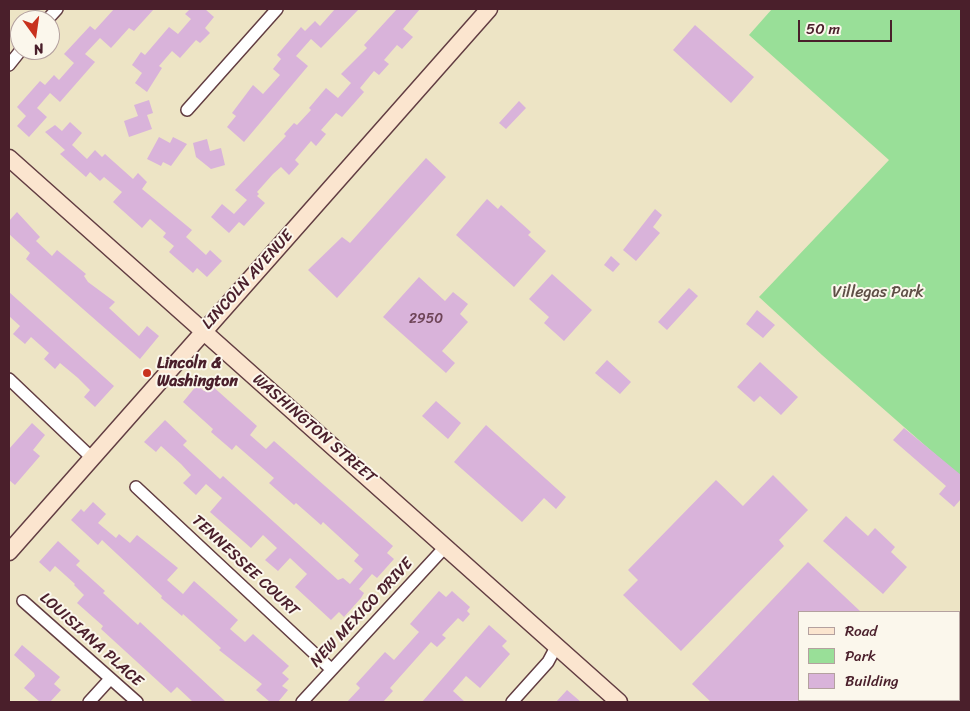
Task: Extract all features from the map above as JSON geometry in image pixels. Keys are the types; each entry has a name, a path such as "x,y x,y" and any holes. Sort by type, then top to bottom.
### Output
{"street":[{"path":"187,110 277,9"},
{"name":"LINCOLN AVENUE","path":"9,552 489,9"},
{"name":"WASHINGTON STREET","path":"9,158 619,702"},
{"path":"9,379 92,458"},
{"name":"TENNESSEE COURT","path":"136,487 331,669"},
{"name":"NEW MEXICO DRIVE","path":"302,702 446,546"},
{"name":"LOUISIANA PLACE","path":"23,601 137,702"},
{"path":"512,702 548,662 556,647"},
{"path":"89,702 110,679"}],"green space":[{"name":"Villegas Park","path":"772,9 961,9 961,477 759,297 889,160 749,35"}],"building":[{"path":"114,9 154,9 134,31 129,28 111,48 100,38 85,54 95,62 60,102 50,93 37,108 47,117 29,137 17,126 26,116 17,107 40,81 45,85 54,75 59,80 74,63 64,54 90,26 95,30"},
{"path":"190,9 205,9 214,17 205,28 210,33 200,43 196,40 180,58 172,51 159,66 162,68 147,92 135,83 142,73 132,65 141,52 145,55 169,27 178,34 191,19 185,14"},
{"path":"335,9 359,9 321,48 311,39 296,56 308,66 244,142 227,127 236,116 232,113 253,85 263,94 280,75 273,69 281,59 277,55 301,27 305,31 315,21 320,26"},
{"path":"397,9 420,9 403,29 413,37 402,49 397,45 384,60 389,64 379,75 374,71 360,88 364,92 342,117 336,113 321,130 326,134 316,146 311,141 295,160 299,164 289,175 281,167 273,174 257,192 259,194 257,196 265,203 244,226 239,222 229,233 211,217 222,204 234,214 247,200 235,190 286,136 284,134 294,123 297,125 311,110 309,108 326,88 338,98 351,83 341,74 367,48 364,45"},
{"path":"695,25 754,77 731,103 673,50"},
{"path":"149,100 153,113 147,115 152,129 129,137 124,121 138,116 134,105"},
{"path":"519,101 526,108 506,129 499,123"},
{"path":"70,122 82,133 72,145 87,159 95,150 102,157 105,154 133,179 138,173 147,182 142,189 192,230 186,237 206,255 210,250 222,261 207,277 197,268 193,273 169,252 174,246 163,237 166,233 150,219 142,228 113,202 122,192 104,177 100,181 90,172 86,177 60,154 65,150 45,132 55,125 62,131"},
{"path":"159,137 170,143 173,137 187,144 171,166 163,162 161,166 147,159"},
{"path":"207,139 210,151 221,148 225,165 211,169 196,157 193,143"},
{"path":"426,158 446,177 337,298 308,270 342,237 350,243"},
{"path":"487,199 498,209 501,205 531,232 528,235 546,251 514,287 456,235"},
{"path":"655,209 662,215 653,227 660,233 636,261 623,250"},
{"path":"17,212 40,237 36,241 52,256 57,250 86,274 84,276 88,282 115,302 109,308 139,336 147,326 159,336 140,359 26,259 30,253 9,234 9,221"},
{"path":"611,256 620,264 613,272 604,265"},
{"path":"552,274 592,310 564,341 544,323 549,317 529,299"},
{"path":"419,277 445,301 453,292 468,304 460,314 468,322 442,351 455,363 446,373 383,317"},
{"path":"689,288 698,296 667,330 658,322"},
{"path":"9,292 114,386 95,407 84,397 90,390 78,378 60,363 55,369 44,359 49,353 31,337 25,344 13,334 20,326 9,316"},
{"path":"757,310 775,325 763,338 746,324"},
{"path":"607,360 631,382 620,394 595,373"},
{"path":"760,362 798,397 781,415 760,396 754,402 737,387"},
{"path":"210,384 257,426 250,435 266,449 274,441 393,546 387,553 394,559 377,578 372,574 359,589 364,593 344,617 339,612 331,620 295,587 307,574 290,558 278,571 265,560 277,548 263,535 251,548 210,512 222,498 206,484 196,495 183,483 191,475 181,464 161,446 156,452 144,442 165,420 187,441 183,445 220,479 223,476 338,580 343,578 350,584 363,569 354,561 359,555 323,522 321,525 296,503 294,505 269,483 274,478 236,445 232,450 211,432 213,429 183,402 197,385 204,391"},
{"path":"436,401 461,423 448,439 422,416"},
{"path":"32,423 45,435 33,450 40,456 15,485 9,480 9,449"},
{"path":"486,425 566,497 556,509 544,498 522,522 454,462"},
{"path":"904,428 961,475 961,499 954,507 939,494 946,486 893,440"},
{"path":"773,475 808,510 779,540 784,546 681,651 623,595 638,580 628,570 716,480 743,506"},
{"path":"93,502 106,514 98,523 116,538 119,534 130,543 137,535 178,568 167,580 183,594 194,581 238,620 230,629 245,642 253,634 289,666 282,673 289,679 282,686 288,690 278,702 270,702 256,690 262,684 219,650 221,648 183,614 182,616 161,598 162,596 102,540 98,545 71,520 81,509 84,512"},
{"path":"846,516 868,536 875,528 895,547 891,552 907,567 883,594 823,541"},
{"path":"58,541 80,561 76,565 105,591 103,593 138,625 140,622 226,702 193,702 177,687 171,693 101,629 103,626 77,603 84,595 75,584 55,566 50,572 39,562"},
{"path":"808,562 860,611 798,611 799,702 711,702 692,684"},
{"path":"439,591 446,597 452,591 470,607 467,611 470,614 463,622 458,618 442,635 446,638 437,647 431,642 390,688 393,691 383,702 347,702 360,688 356,684 385,652 394,660 419,632 410,624"},
{"path":"489,625 507,641 502,646 510,654 480,688 466,676 453,691 465,702 422,702"},
{"path":"22,645 60,677 54,684 61,690 50,702 40,702 24,688 35,676 14,655"},
{"path":"567,690 581,702 556,702"}],"place":[{"name":"Lincoln & Washington","path":"147,373"}]}
